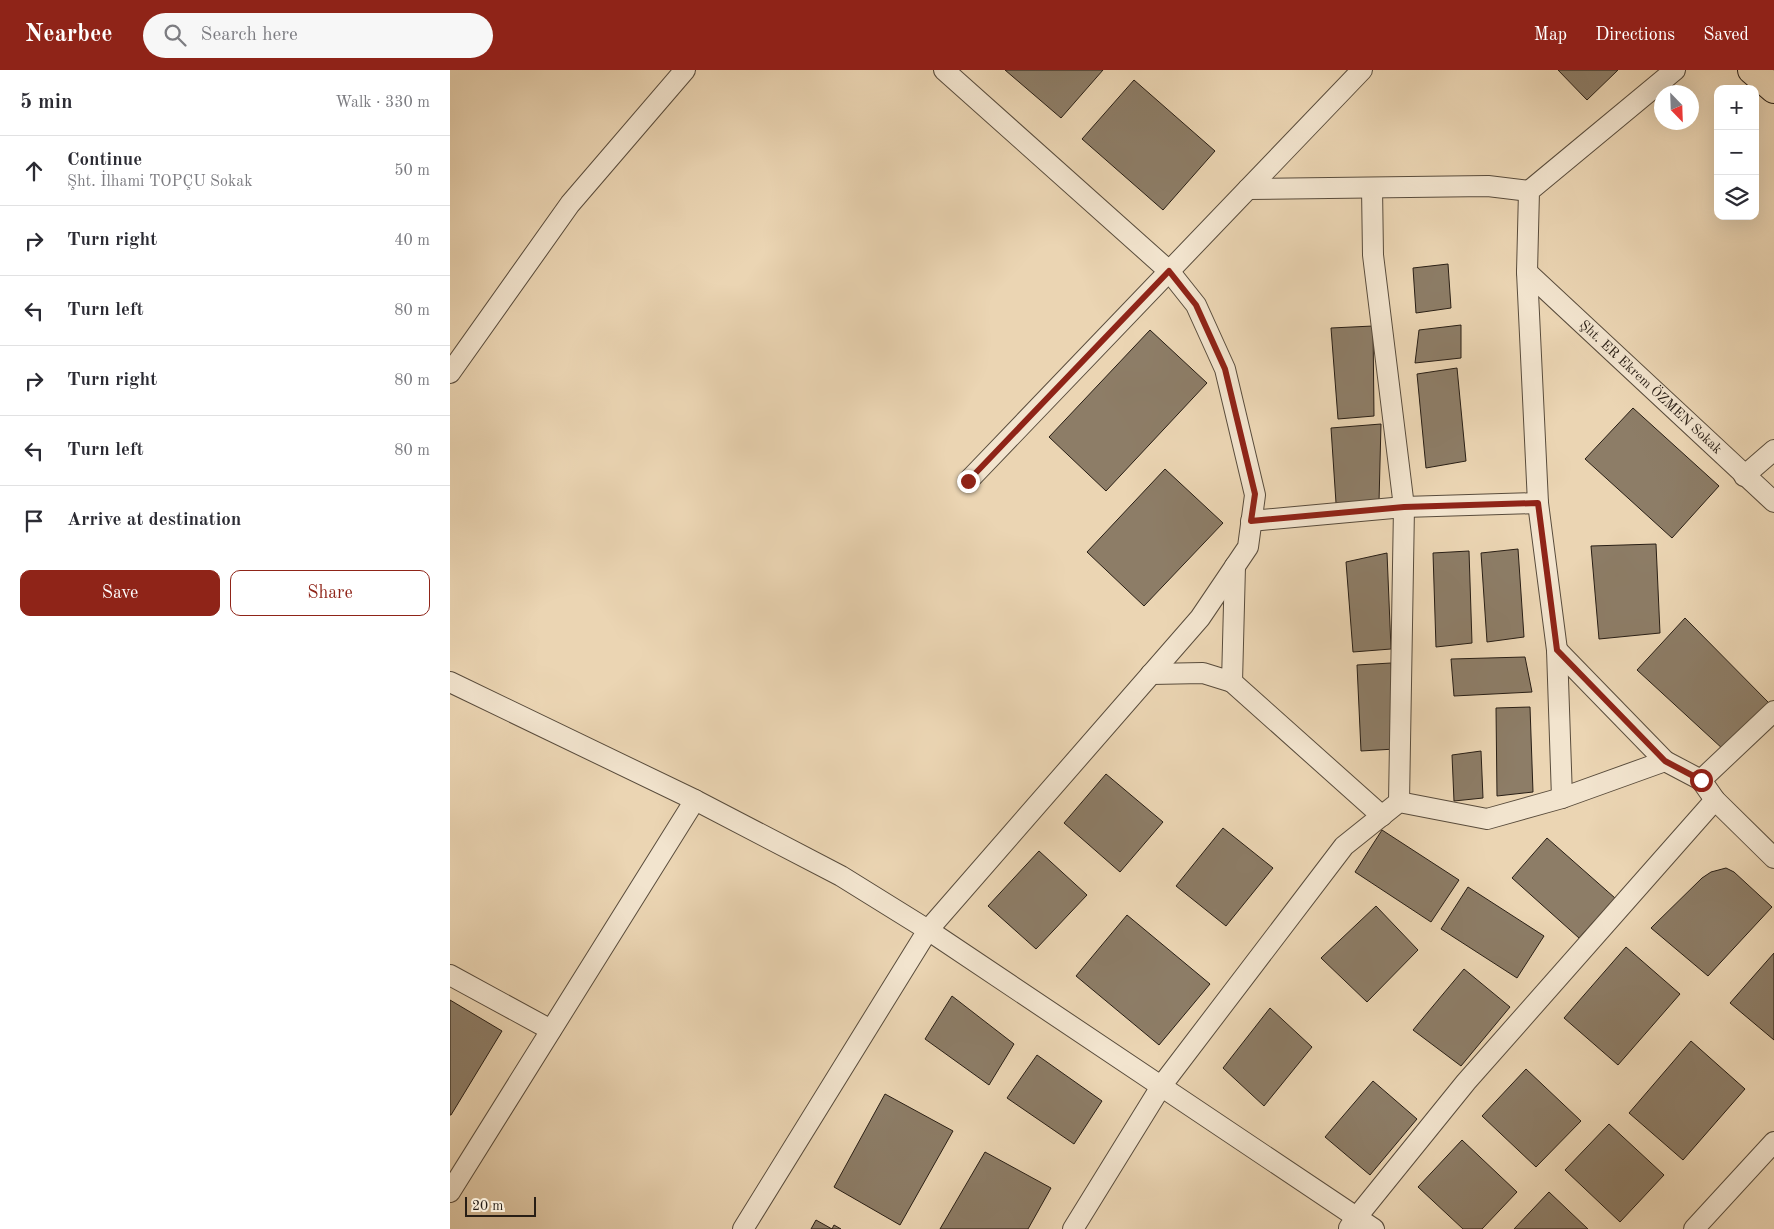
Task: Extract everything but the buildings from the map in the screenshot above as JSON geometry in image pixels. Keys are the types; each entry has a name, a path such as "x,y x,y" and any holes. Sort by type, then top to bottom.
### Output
{"main road":[{"path":"1752,70 1774,89"}],"street":[{"path":"450,372 570,204 685,70"},
{"path":"743,1229 928,930 1200,618 1248,547 1255,494 1225,369 1196,305 1169,271 944,70"},
{"path":"1248,189 1488,186 1529,191 1675,70"},
{"path":"968,481 1248,189 1355,72"},
{"path":"1073,1229 1162,1086 1344,846 1399,802 1404,507 1373,255 1372,188"},
{"path":"1529,191 1527,272 1538,503 1557,650 1562,798"},
{"name":"Şht. ER Ekrem ÖZMEN Sokak","path":"1527,272 1774,502"},
{"path":"1744,476 1774,450"},
{"path":"1251,521 1404,507 1538,503"},
{"path":"1232,682 1235,566"},
{"path":"1557,650 1665,761 1701,780 1715,800 1774,858"},
{"path":"1151,674 1203,673 1232,682 1382,816"},
{"path":"450,682 695,800 841,876 928,930 1162,1086 1352,1223 1374,1229"},
{"path":"1701,780 1774,712"},
{"path":"1399,802 1487,819 1562,798 1665,761"},
{"path":"450,1192 695,800"},
{"path":"1352,1223 1466,1082 1715,800"},
{"path":"450,975 551,1030"},
{"path":"1694,1229 1774,1142"}],"route":[{"path":"968,481 1169,271 1196,305 1225,369 1255,494 1251,521 1404,507 1538,503 1557,650 1665,761 1701,780"}]}
